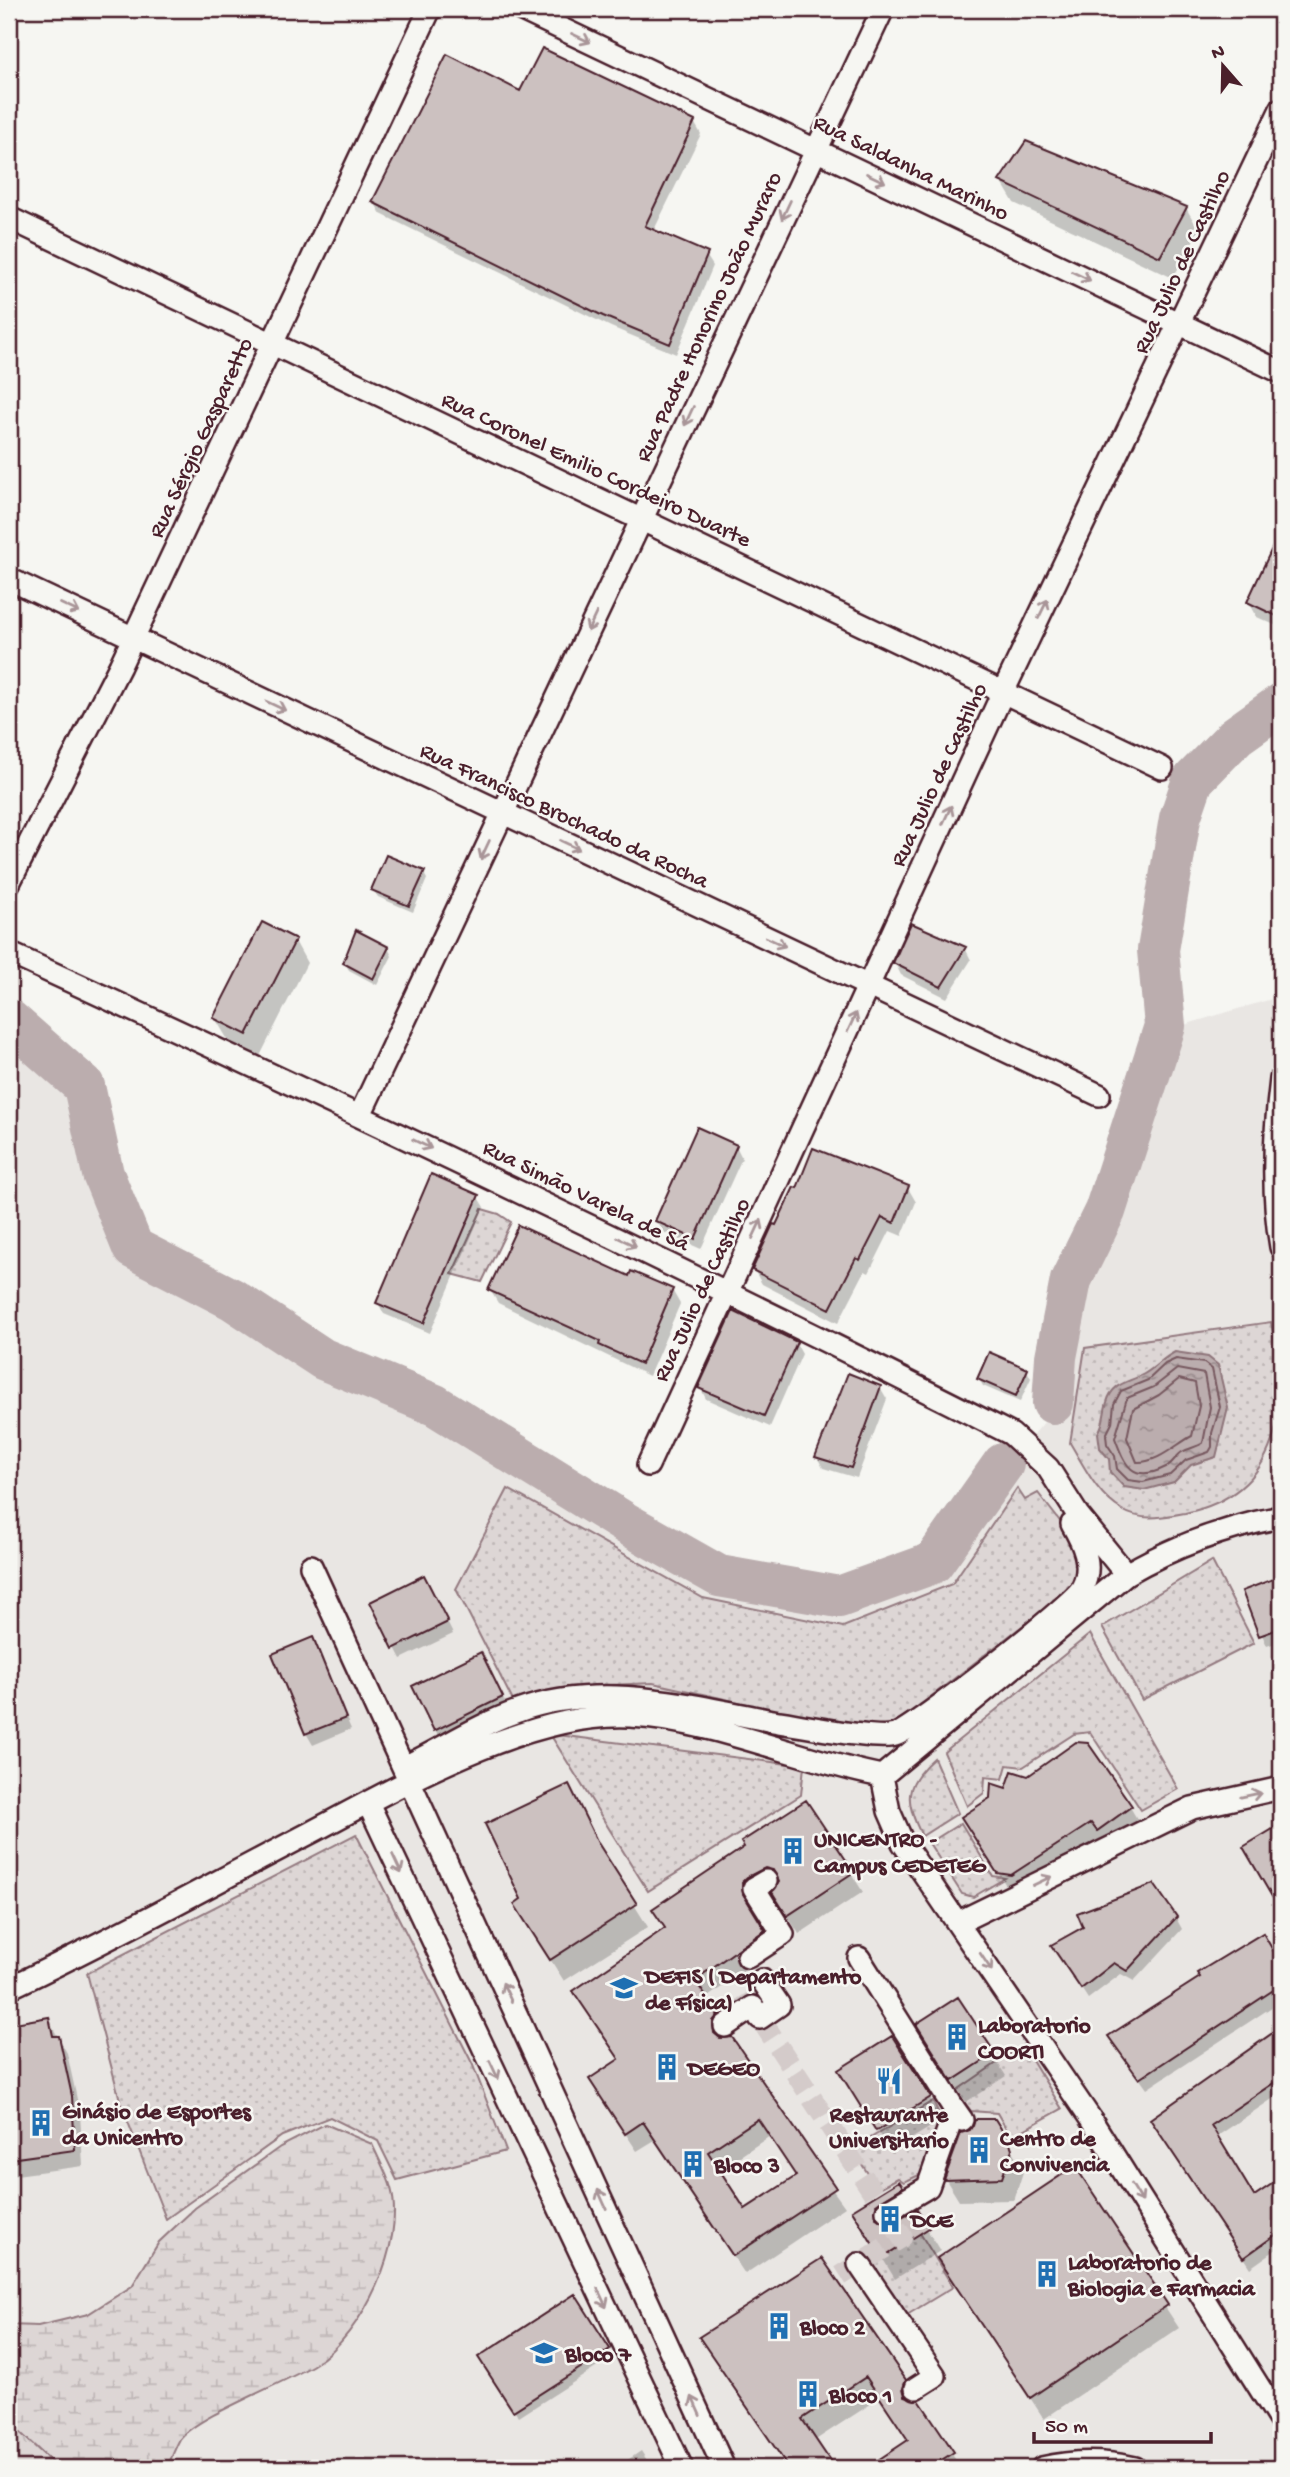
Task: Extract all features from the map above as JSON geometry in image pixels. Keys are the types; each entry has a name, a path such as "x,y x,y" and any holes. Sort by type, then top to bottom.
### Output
{"street":[{"name":"Rua Sérgio Gasparetto","path":"9,883 133,638 430,9"},
{"name":"Rua Saldanha Marinho","path":"520,9 1281,372"},
{"name":"Rua Padre Honorino João Muraro","path":"360,1115 883,9"},
{"name":"Rua Julio de Castilho","path":"648,1465 1004,690 1181,324 1281,109"},
{"name":"Rua Coronel Emilio Cordeiro Duarte","path":"9,218 1004,690 1162,768"},
{"name":"Rua Francisco Brochado da Rocha","path":"9,579 1099,1096"},
{"name":"Rua Simão Varela de Sá","path":"9,953 360,1115 728,1291 1011,1434 1048,1468 1078,1515 1126,1574"},
{"path":"1281,1079 1277,1118 1275,1213 1281,1247"},
{"path":"9,1989 368,1803 408,1774 516,1712 564,1699 646,1698 833,1731 894,1736 966,1686 1082,1588 1087,1560 1084,1546 1044,1482 1027,1462"},
{"path":"1257,1521 1281,1504"},
{"path":"882,1776 1126,1574 1167,1550 1257,1521 1281,1517"},
{"path":"311,1566 724,2468"},
{"path":"408,1774 545,1724 586,1717 631,1716 679,1723 882,1776"},
{"path":"882,1776 889,1811 903,1843 1090,2118 1281,2422"},
{"path":"959,1922 1192,1808 1281,1788"},
{"path":"368,1803 682,2468"},
{"path":"748,1957 783,1934 754,1888 766,1881"},
{"path":"859,1958 959,2116 928,2187 887,2211"},
{"path":"725,2026 779,2005 762,1980"},
{"path":"859,2264 934,2376 916,2388"},
{"path":"1042,2468 1062,2464 1116,2464 1135,2468"}],"shaded area":[{"path":"1275,998 1281,999 1281,2468 9,2468 9,1033 73,1091 88,1164 125,1254 226,1310 314,1373 374,1391 514,1464 718,1579 839,1602 937,1566 995,1479 1059,1405 1063,1359 1078,1284 1115,1212 1177,1027"}],"green space":[{"path":"482,1209 499,1214 511,1222 482,1282 452,1274"},
{"path":"1271,1322 1277,1353 1278,1414 1272,1441 1260,1465 1242,1486 1218,1502 1169,1516 1137,1516 1113,1504 1092,1480 1070,1443 1085,1348"},
{"path":"1017,1488 1025,1500 1038,1493 1066,1529 1081,1560 1074,1586 889,1729 837,1724 653,1683 567,1687 514,1703 456,1589 508,1489 703,1598 843,1627 952,1584"},
{"path":"1212,1561 1254,1643 1142,1700 1102,1627"},
{"path":"1090,1634 1178,1789 1141,1810 1090,1732 1074,1734 1023,1767 1007,1765 1003,1779 985,1777 984,1793 967,1806 944,1752"},
{"path":"550,1734 804,1766 801,1795 648,1891"},
{"path":"934,1758 958,1813 922,1836 912,1813 910,1794 917,1777"},
{"path":"961,1823 993,1876 1005,1878 973,1897 962,1894 929,1843"},
{"path":"356,1834 472,2063 506,2151 397,2180 378,2141 330,2117 282,2136 166,2219 121,2104 87,1973"},
{"path":"1023,2045 1062,2109 1011,2137 997,2113 971,2111 956,2091"},
{"path":"933,2101 944,2124 930,2170 904,2182 898,2178 878,2189 852,2149"},
{"path":"325,2124 372,2144 391,2188 394,2210 392,2234 377,2285 349,2332 333,2350 315,2364 189,2430 180,2439 167,2468 58,2468 9,2422 9,2325 38,2326 88,2314 132,2286 159,2242 195,2208 280,2147"},
{"path":"920,2233 953,2287 902,2318 869,2265"},
{"path":"9,2422 58,2468 9,2468"}],"water":[{"path":"1175,1352 1208,1357 1218,1365 1228,1408 1216,1457 1191,1465 1174,1482 1144,1490 1124,1487 1110,1472 1109,1459 1100,1448 1098,1433 1107,1402 1117,1387 1144,1374"}],"building":[{"path":"542,48 695,121 645,226 708,253 670,344 603,316 372,202 447,54 520,91"},
{"path":"1026,141 1187,207 1160,257 999,181"},
{"path":"1281,529 1281,618 1247,602"},
{"path":"386,855 425,871 409,906 371,890"},
{"path":"262,922 296,939 247,1035 213,1018"},
{"path":"911,923 966,947 941,987 893,963"},
{"path":"356,930 389,947 373,979 343,963"},
{"path":"697,1127 737,1145 695,1239 655,1221"},
{"path":"813,1148 909,1186 894,1223 882,1217 860,1260 856,1258 830,1309 752,1270 773,1224 776,1225 794,1187 797,1188"},
{"path":"431,1174 479,1195 424,1323 376,1303"},
{"path":"518,1225 629,1276 631,1271 673,1289 641,1364 599,1345 600,1341 488,1290"},
{"path":"733,1311 797,1342 764,1416 698,1388"},
{"path":"989,1352 1028,1369 1016,1396 977,1379"},
{"path":"848,1373 881,1386 851,1468 815,1457"},
{"path":"424,1575 448,1622 393,1649 370,1602"},
{"path":"1281,1576 1281,1628 1259,1636 1242,1591"},
{"path":"313,1637 346,1718 305,1734 272,1654"},
{"path":"481,1652 503,1697 434,1731 412,1686"},
{"path":"1076,1742 1088,1743 1132,1806 1097,1831 1091,1823 1011,1875 997,1873 961,1817 990,1798 991,1783 1006,1788 1012,1771 1028,1776"},
{"path":"569,1784 598,1843 637,1904 550,1960 514,1904 521,1899 485,1824"},
{"path":"806,1800 854,1872 787,1916 772,1892 779,1882 773,1870 765,1868 747,1877 742,1882 743,1894 765,1930 695,1980 718,2015 713,2021 714,2033 720,2038 732,2037 836,2188 733,2256 643,2122 625,2134 589,2079 619,2059 573,1991 665,1928 652,1909 744,1847 741,1842","holes":["758,2119 796,2176 745,2209 708,2152"]},
{"path":"1281,1824 1281,1912 1243,1847"},
{"path":"1154,1884 1177,1917 1127,1971 1114,1963 1081,1989 1051,1945 1083,1927 1077,1913"},
{"path":"1263,1933 1281,1964 1281,1985 1139,2079 1108,2036 1200,1977 1197,1973"},
{"name":"Laboratorio COORTI","path":"958,1997 995,2053 952,2081 916,2024"},
{"name":"Ginásio de Esportes da Unicentro","path":"49,2017 53,2036 59,2036 72,2096 75,2150 9,2159 9,2024"},
{"path":"1281,2027 1281,2078 1211,2125 1254,2196 1281,2178 1281,2231 1243,2258 1150,2119"},
{"name":"Restaurante Universitario","path":"892,2036 931,2097 876,2131 838,2070"},
{"name":"Centro de Convivencia","path":"975,2119 995,2119 1010,2143 1012,2149 1002,2178 944,2180 961,2133 970,2130"},
{"name":"Laboratorio de Biologia e Farmacia","path":"1075,2166 1168,2305 1030,2398 937,2258"},
{"name":"DCE","path":"899,2181 903,2187 876,2204 876,2218 888,2224 917,2209 929,2228 881,2258 852,2210"},
{"path":"822,2258 906,2380 903,2388 905,2396 919,2400 954,2452 929,2468 866,2468 908,2440 866,2377 802,2419 835,2468 789,2468 699,2337"},
{"name":"Bloco 7","path":"575,2294 610,2349 513,2411 478,2357"}],"waterway":[{"path":"1053,1403 1056,1357 1071,1280 1105,1211 1165,1026 1158,950 1180,818 1193,780 1236,736 1281,704"},
{"path":"9,1020 84,1086 103,1174 133,1248 232,1299 323,1359 435,1405 627,1524 719,1576 839,1597 933,1563 1003,1464"}],"tunnel":[{"path":"742,1949 762,1980 743,1992 902,2237 835,2279"}],"place":[{"name":"UNICENTRO - Campus CEDETEG","path":"793,1851"},
{"name":"DEFIS ( Departamento de Física)","path":"624,1988"},
{"name":"Laboratorio COORTI","path":"957,2037"},
{"name":"DEGEO","path":"667,2067"},
{"name":"Restaurante Universitario","path":"889,2081"},
{"name":"Ginásio de Esportes da Unicentro","path":"41,2123"},
{"name":"Centro de Convivencia","path":"979,2150"},
{"name":"Bloco 3","path":"693,2164"},
{"name":"DCE","path":"890,2219"},
{"name":"Laboratorio de Biologia e Farmacia","path":"1047,2274"},
{"name":"Bloco 2","path":"779,2326"},
{"name":"Bloco 7","path":"544,2353"},
{"name":"Bloco 1","path":"808,2394"}]}
